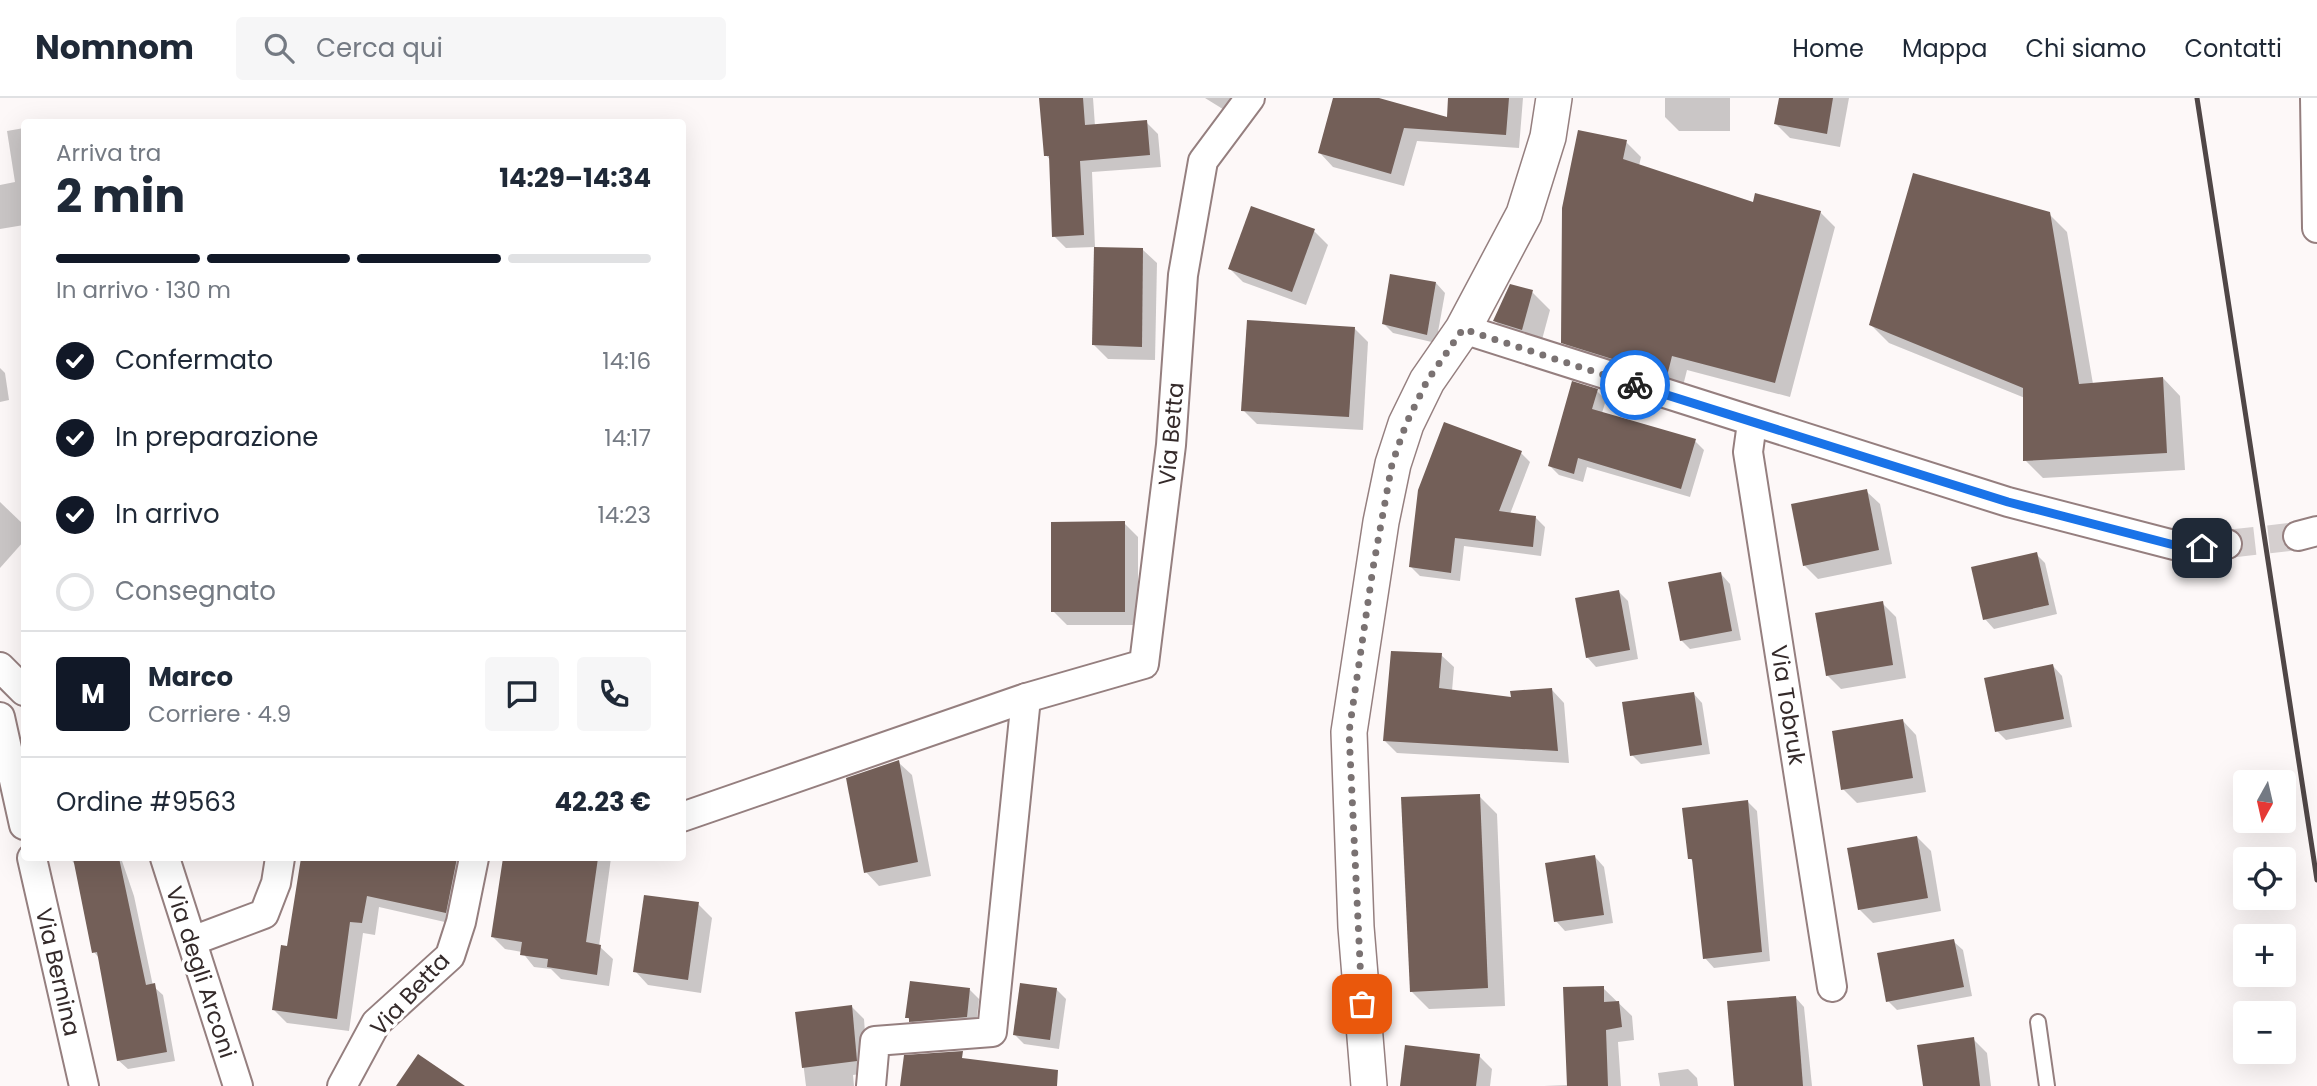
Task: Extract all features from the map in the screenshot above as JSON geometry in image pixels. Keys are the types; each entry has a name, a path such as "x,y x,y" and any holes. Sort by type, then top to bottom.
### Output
{"street":[{"name":"Via Betta","path":"686,816 1026,698 1144,664 1171,445 1183,275 1203,161 1250,98"},
{"path":"1369,1086 1356,927 1349,732 1392,464 1406,424 1427,381 1463,329 1524,214 1548,137 1555,98"},
{"path":"2315,98 2317,228"},
{"path":"1463,329 2008,502 2174,545 2202,548 2227,544"},
{"name":"Via Tobruk","path":"1752,422 1748,452 1832,987"},
{"path":"0,667 21,688"},
{"path":"871,1086 875,1041 992,1032 1026,698"},
{"path":"0,717 21,812"},
{"name":"Via Bernina","path":"33,861 84,1086"},
{"name":"Via degli Arconi","path":"166,861 238,1086"},
{"path":"191,941 264,914 276,883 280,861"},
{"name":"Via Betta","path":"342,1086 376,1023 450,956 461,922 473,861"}],"lane":[{"path":"2038,1022 2047,1086"}],"building":[{"path":"1039,98 1083,98 1085,125 1147,120 1150,155 1080,161 1084,235 1052,237 1049,156 1044,156"},
{"path":"1333,98 1379,98 1447,117 1448,98 1509,98 1506,135 1404,128 1391,174 1318,153"},
{"path":"1779,98 1833,98 1827,134 1774,124"},
{"path":"1578,130 1627,140 1623,159 1753,202 1755,193 1821,211 1775,383 1672,356 1667,376 1561,343 1562,208"},
{"path":"1913,173 2050,212 2079,384 2163,377 2167,453 2023,461 2023,388 1869,325"},
{"path":"1251,206 1315,229 1292,292 1228,269"},
{"path":"1094,247 1143,248 1142,347 1092,345"},
{"path":"1390,274 1436,282 1427,335 1382,324"},
{"path":"1510,284 1533,290 1522,330 1493,321"},
{"path":"1247,320 1355,327 1349,417 1241,411"},
{"path":"1572,381 1598,389 1592,409 1696,439 1681,489 1578,458 1574,474 1548,466"},
{"path":"1444,422 1522,451 1499,511 1536,516 1533,547 1455,538 1451,573 1409,567 1418,490"},
{"path":"1867,489 1879,550 1803,566 1791,504"},
{"path":"1125,521 1125,612 1051,612 1051,522"},
{"path":"2037,552 2049,605 1983,620 1971,567"},
{"path":"1721,572 1732,631 1680,641 1668,582"},
{"path":"1619,590 1630,650 1586,658 1575,598"},
{"path":"1883,601 1893,665 1826,676 1815,613"},
{"path":"1391,651 1442,653 1439,688 1511,697 1510,691 1552,688 1558,751 1383,741"},
{"path":"2053,664 2064,719 1995,732 1984,678"},
{"path":"1694,692 1702,745 1630,756 1622,702"},
{"path":"1903,719 1913,778 1841,790 1832,731"},
{"path":"899,760 918,862 864,873 846,778"},
{"path":"1480,794 1488,988 1410,992 1401,797"},
{"path":"1748,800 1762,952 1703,959 1692,859 1688,859 1682,808"},
{"path":"1917,836 1928,898 1858,910 1847,848"},
{"path":"1595,855 1604,915 1554,922 1545,863"},
{"path":"74,861 120,861 146,985 155,983 167,1052 117,1061 97,952 92,953"},
{"path":"301,861 456,861 446,913 367,896 362,923 350,922 337,1019 272,1010 281,945 287,946"},
{"path":"503,861 598,861 586,942 601,945 597,975 547,967 548,959 520,955 522,942 491,937"},
{"path":"644,895 699,902 688,980 633,972"},
{"path":"1954,939 1964,987 1886,1002 1877,953"},
{"path":"910,981 970,988 967,1017 909,1022 909,1018 905,1018"},
{"path":"1020,983 1057,988 1050,1040 1013,1035"},
{"path":"1604,986 1604,1002 1619,1001 1622,1027 1606,1030 1608,1086 1567,1086 1563,987"},
{"path":"1796,996 1803,1086 1734,1086 1727,1001"},
{"path":"852,1005 857,1061 802,1068 795,1012"},
{"path":"1974,1037 1980,1086 1923,1086 1917,1045"},
{"path":"1405,1045 1480,1054 1476,1086 1400,1086"},
{"path":"963,1051 962,1058 1058,1070 1057,1086 900,1086 904,1055"},
{"path":"418,1054 465,1086 396,1086"}],"tunnel":[{"path":"2227,544 2298,536"}],"railway":[{"path":"2197,98 2317,880"}],"way so far":[{"path":"1362,1004 1356,927 1349,732 1381,523 1392,464 1406,424 1427,381 1463,329 1635,385"}],"route":[{"path":"1635,385 2008,502 2123,533 2174,545 2202,548"}]}
